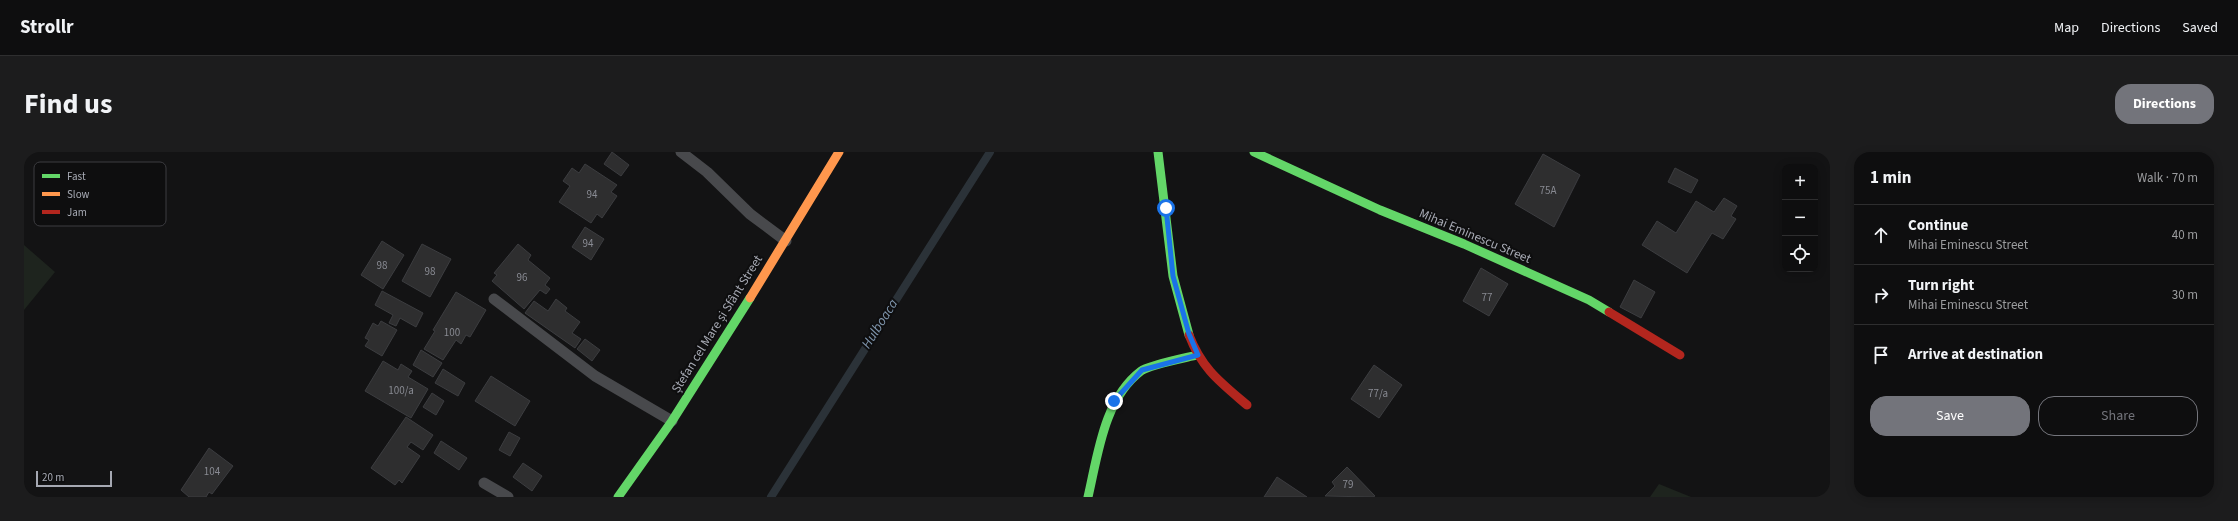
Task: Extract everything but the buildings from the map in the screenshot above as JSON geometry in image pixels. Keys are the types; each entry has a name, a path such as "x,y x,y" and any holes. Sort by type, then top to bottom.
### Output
{"street":[{"name":"Ștefan cel Mare și Sfânt Street","path":"618,497 672,421 786,241 839,152"},
{"path":"1158,152 1173,276 1189,334 1198,355 1213,376 1247,405"},
{"name":"Mihai Eminescu Street","path":"1254,152 1380,210 1464,244 1589,300 1680,355"},
{"path":"1088,497 1099,449 1114,401 1142,370 1198,355"}],"lane":[{"path":"681,152 707,172 750,214 786,241"},
{"path":"494,299 595,376 672,421"},
{"path":"484,483 508,497"}],"shaded area":[{"path":"24,245 55,272 24,310"},
{"path":"1659,484 1691,497 1650,497"}],"waterway":[{"name":"Hulboaca","path":"771,497 990,152"}],"traffic: fast":[{"path":"1158,152 1173,276 1189,335"},
{"path":"1254,152 1380,210 1464,244 1589,300 1609,312"},
{"path":"618,497 672,421 750,298"},
{"path":"1088,497 1104,428 1119,396 1141,371 1159,364 1197,355"}],"traffic: slow":[{"path":"750,298 839,152"}],"traffic: jam":[{"path":"1609,312 1680,355"},
{"path":"1189,335 1194,347 1206,366 1220,382 1247,405"}],"route":[{"path":"1114,401 1142,370 1198,355 1189,334 1173,276 1166,208"}]}
